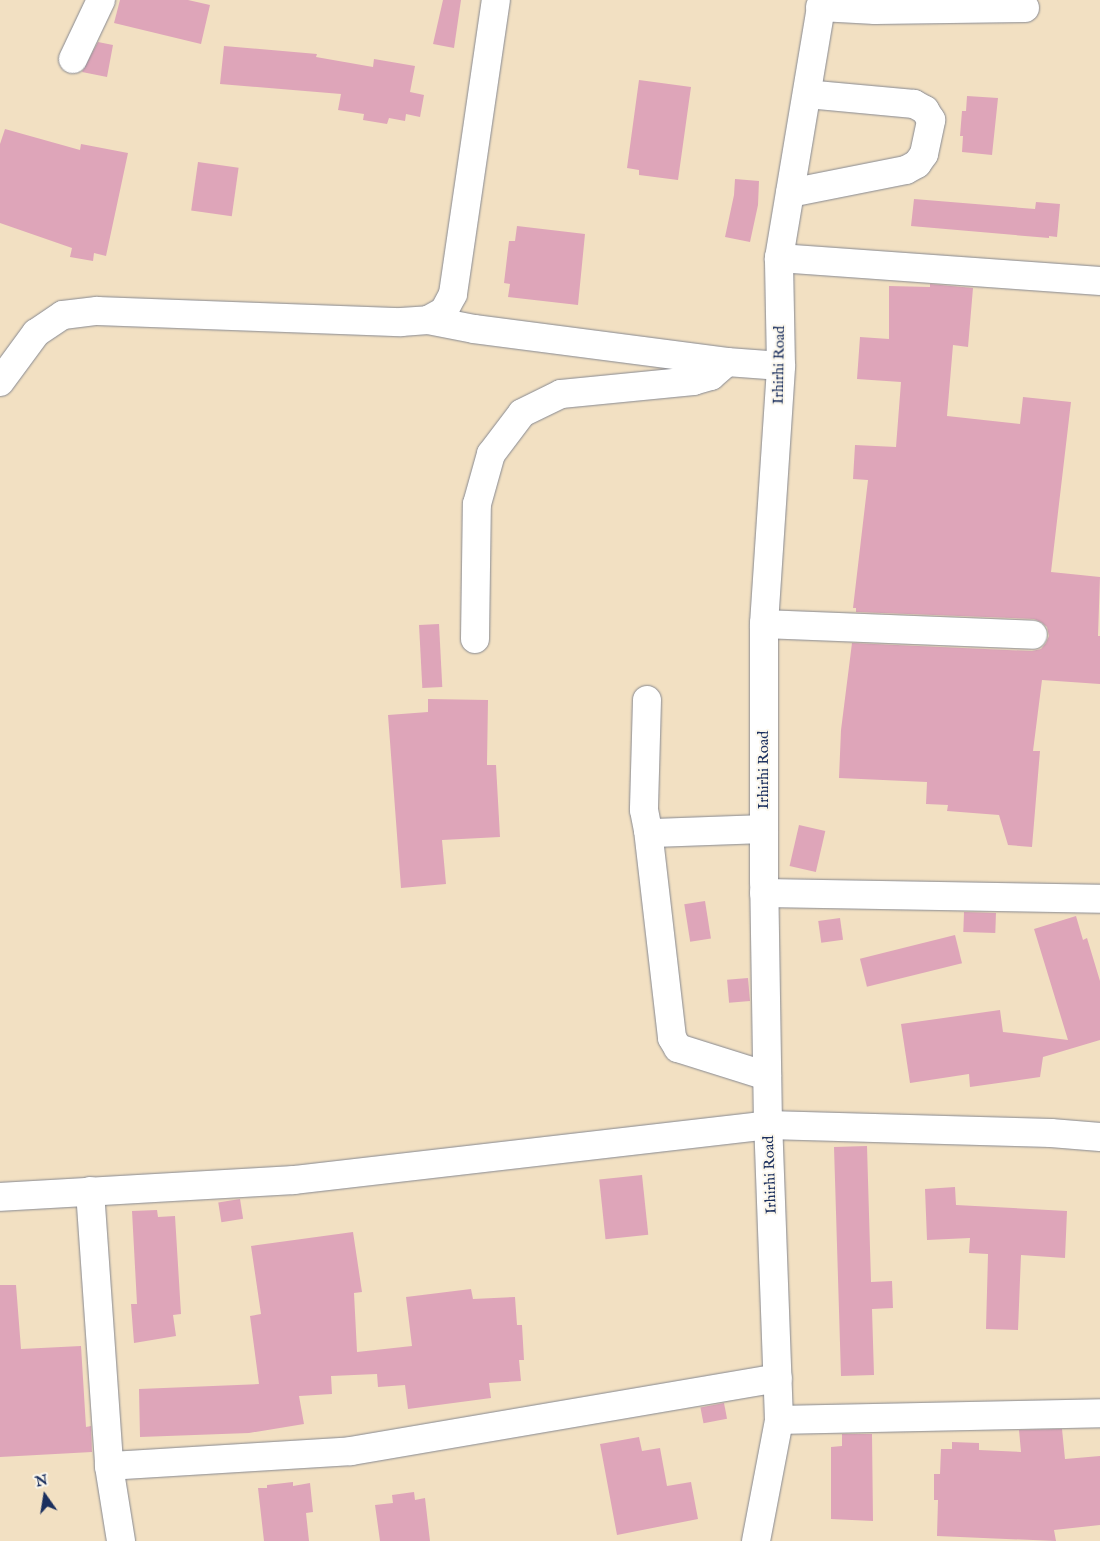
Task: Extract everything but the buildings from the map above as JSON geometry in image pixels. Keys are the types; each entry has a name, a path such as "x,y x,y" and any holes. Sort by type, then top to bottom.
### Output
{"street":[{"path":"73,59 101,0"},
{"path":"428,320 444,311 452,294 496,0"},
{"path":"821,4 875,10 1025,8"},
{"name":"Irhirhi Road","path":"756,1541 779,1420 767,1076 764,893 764,624 781,366 779,258 821,4"},
{"path":"790,193 906,170 917,164 924,154 931,120 925,110 914,104 806,94"},
{"path":"779,258 1100,282"},
{"path":"0,382 36,333 63,315 96,311 401,322 428,320 474,329 727,362 781,366"},
{"path":"475,639 477,504 491,454 522,413 561,394 693,382 711,376 727,362"},
{"path":"764,624 1034,635"},
{"path":"647,700 644,810 648,830 672,1038 678,1048 767,1076"},
{"path":"648,830 654,833 764,829"},
{"path":"764,893 1100,899"},
{"path":"0,1196 294,1180 768,1125 1051,1133 1100,1137"},
{"path":"90,1191 109,1466 121,1541"},
{"path":"109,1466 352,1451 778,1378"},
{"path":"779,1420 1100,1413"}]}
